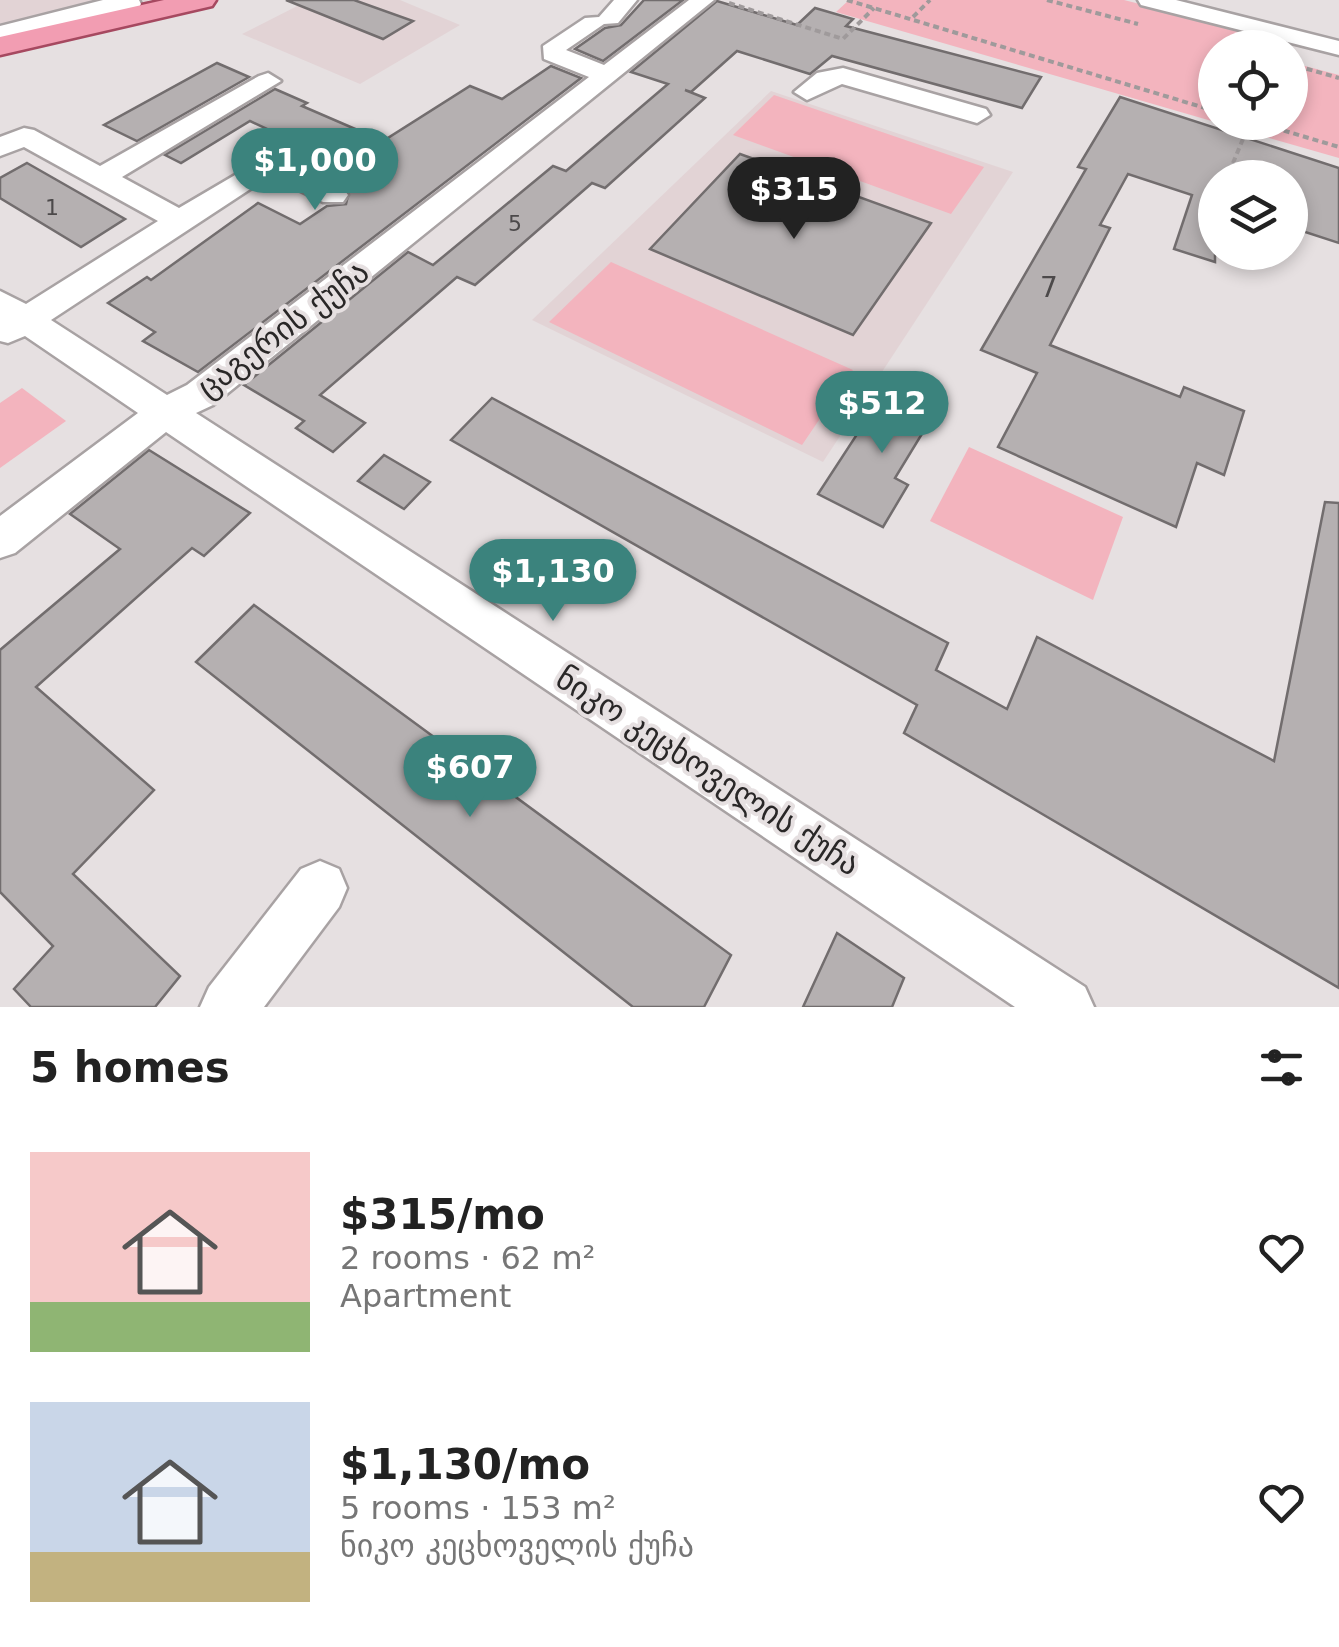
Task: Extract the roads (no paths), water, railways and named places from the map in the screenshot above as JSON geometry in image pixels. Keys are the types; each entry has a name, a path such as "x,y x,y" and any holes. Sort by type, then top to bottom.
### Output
{"main road":[{"path":"0,46 152,6 202,0"}],"street":[{"path":"0,10 45,0"},
{"path":"0,33 130,4 114,0"},
{"name":"ცაგერის ქუჩა","path":"0,540 164,412 200,395 703,0"},
{"path":"1149,0 1339,48"},
{"path":"607,75 553,54 556,46 610,14"},
{"path":"807,92 826,78 843,76 977,116"},
{"path":"100,178 268,81"},
{"path":"0,148 24,136 180,220"},
{"path":"8,320 269,164 333,195"},
{"name":"ნიკო კეცხოველის ქუჩა","path":"8,320 164,412 1065,1007"},
{"path":"228,1007 320,888"}]}
